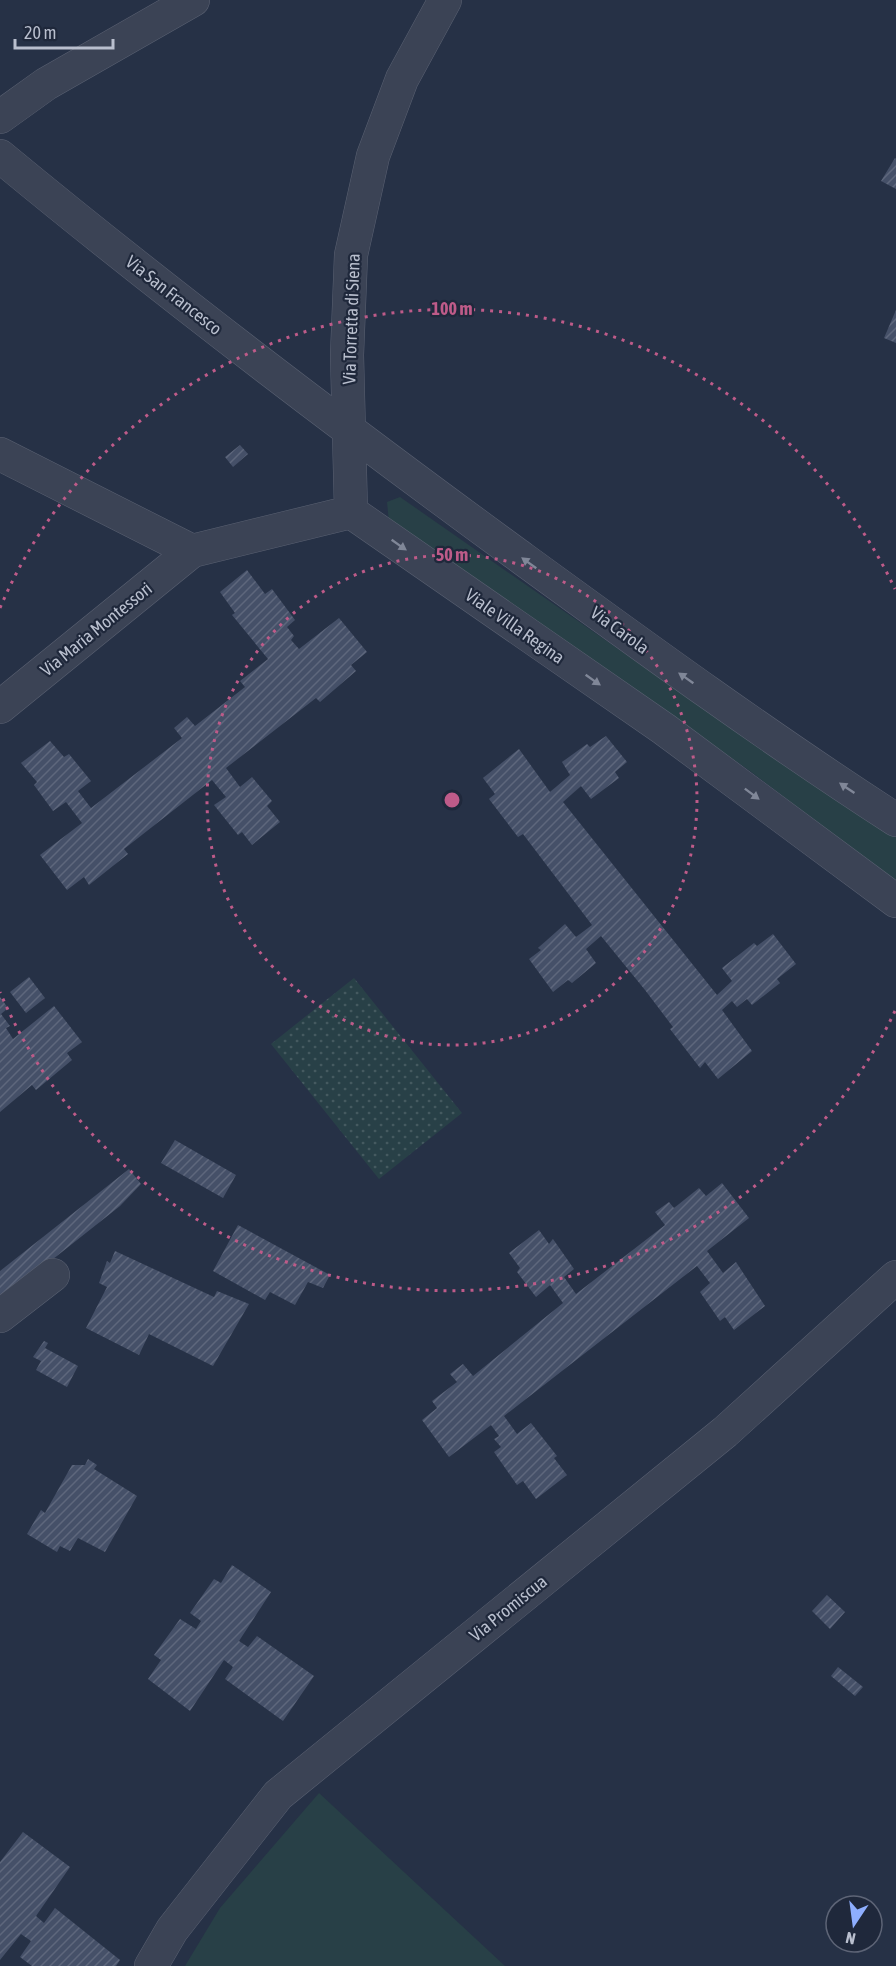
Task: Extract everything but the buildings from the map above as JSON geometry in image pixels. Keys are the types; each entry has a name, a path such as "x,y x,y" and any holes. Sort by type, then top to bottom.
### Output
{"street":[{"path":"0,117 46,84 194,0"},
{"name":"Via Torretta di Siena","path":"351,512 347,355 354,244 373,156 402,79 445,0"},
{"name":"Via San Francesco","path":"0,156 86,227 350,432"},
{"name":"Via Carola","path":"350,432 667,664 896,820"},
{"path":"0,454 192,551 351,512"},
{"name":"Viale Villa Regina","path":"351,512 664,729 896,902"},
{"name":"Via Maria Montessori","path":"0,707 192,551"},
{"path":"0,1316 52,1275"},
{"name":"Via Promiscua","path":"151,1966 172,1930 278,1795 725,1432 896,1277"}],"shaded area":[{"path":"400,497 799,775 896,837 896,883 750,771 389,522 387,502"},
{"path":"354,978 462,1113 379,1179 271,1044"},
{"path":"319,1793 505,1966 185,1966 220,1908"}]}
